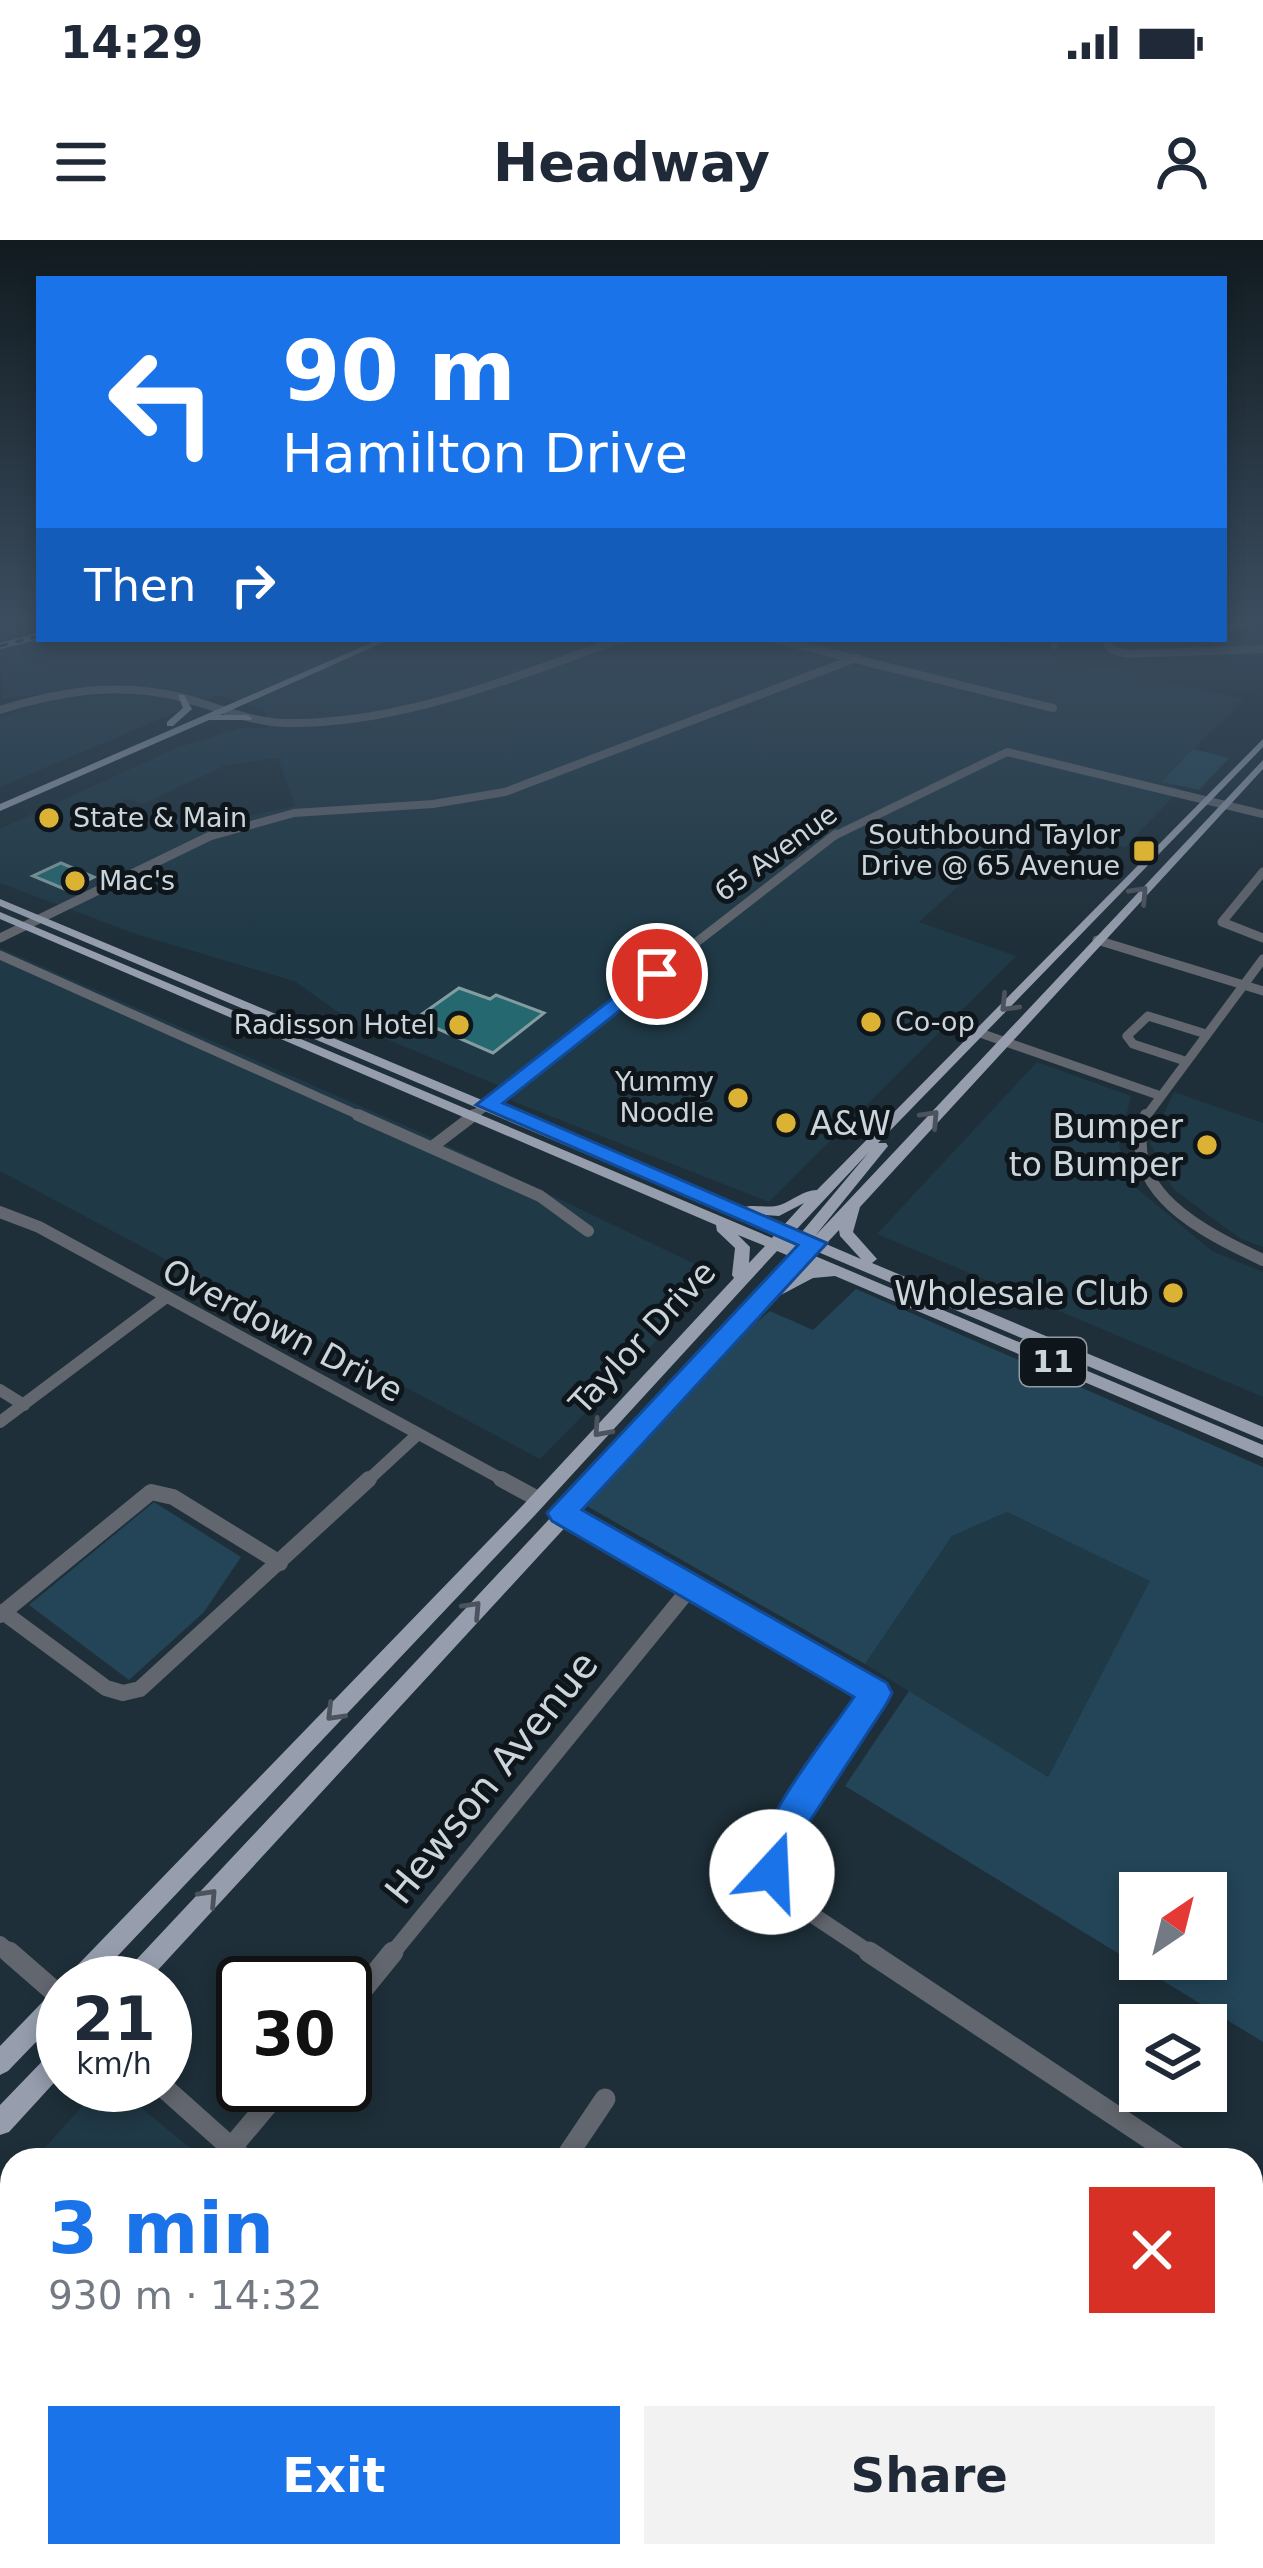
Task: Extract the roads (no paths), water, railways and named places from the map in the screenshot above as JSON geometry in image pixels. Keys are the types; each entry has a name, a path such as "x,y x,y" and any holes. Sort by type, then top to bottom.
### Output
{"main road":[{"path":"0,799 162,728"},
{"path":"0,808 180,728"},
{"name":"Taylor Drive","path":"102,1956 538,1499 847,1166 1263,742"},
{"name":"Taylor Drive","path":"155,1956 808,1246 1263,763"},
{"name":"11","path":"0,902 33,922 679,1203 906,1281 1263,1435"},
{"name":"11","path":"0,914 33,922 487,1105 716,1202 780,1237"},
{"path":"808,1246 902,1111"},
{"path":"716,1202 778,1211 800,1202 847,1166"},
{"path":"860,1194 845,1233 856,1249 906,1281"},
{"path":"679,1203 743,1246 737,1282"},
{"name":"11","path":"808,1246 843,1272 1263,1452"},
{"path":"755,1305 809,1273 843,1272"},
{"path":"0,2063 36,2025"},
{"path":"0,2123 36,2085"}],"street":[{"path":"0,938 229,827 295,813 433,804 506,792 674,728"},
{"name":"65 Avenue","path":"432,1147 839,832 1007,752 1263,814"},
{"path":"1263,872 1222,922 1263,938"},
{"path":"1096,940 1263,992"},
{"path":"0,956 560,1206 588,1231"},
{"path":"1263,959 1138,1128 1138,1150 1149,1178 1187,1219 1263,1260"},
{"path":"1185,1061 1133,1044 1127,1036 1145,1016 1206,1034"},
{"path":"980,1033 1158,1095"},
{"name":"Overdown Drive","path":"0,1212 40,1227 538,1499"},
{"path":"0,1422 165,1298"},
{"path":"0,1390 24,1405"},
{"path":"280,1563 173,1497 151,1492 2,1614 106,1688 130,1692 146,1684 280,1563 418,1434"},
{"path":"562,1513 875,1693 776,1843 772,1862 780,1890 1164,2148"},
{"name":"Hewson Avenue","path":"372,1978 691,1587"},
{"path":"0,1944 36,1975"},
{"path":"572,2148 605,2099"},
{"path":"191,2112 231,2148"},
{"path":"242,2148 266,2112"}],"place":[{"name":"State & Main","path":"49,818"},
{"name":"Southbound Taylor Drive @ 65 Avenue","path":"1144,851"},
{"name":"Mac's","path":"75,881"},
{"name":"Co-op","path":"871,1022"},
{"name":"Radisson Hotel","path":"459,1025"},
{"name":"Yummy Noodle","path":"738,1098"},
{"name":"A&W","path":"786,1123"},
{"name":"Bumper to Bumper","path":"1207,1145"},
{"name":"Wholesale Club","path":"1173,1293"}]}
